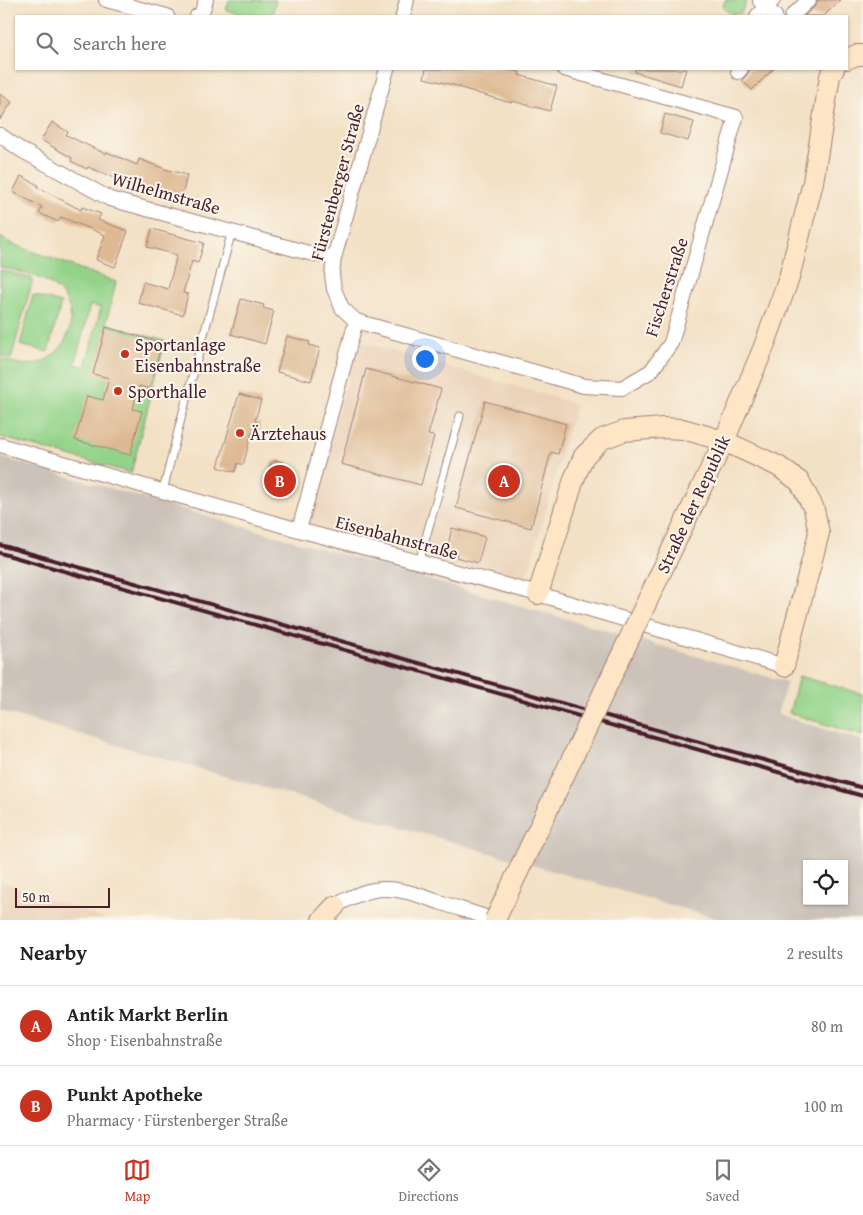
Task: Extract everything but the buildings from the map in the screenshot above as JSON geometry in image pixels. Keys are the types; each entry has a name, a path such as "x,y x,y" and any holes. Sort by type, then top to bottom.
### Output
{"main road":[{"path":"848,59 856,55 863,55"},
{"name":"Straße der Republik","path":"495,920 724,441 763,349 789,278 814,182 830,76 833,70"},
{"path":"538,594 574,479 584,456 602,438 624,431 663,428 682,429 724,441 778,466 800,482 814,508 819,533 784,666"}],"street":[{"path":"106,0 163,15"},
{"path":"202,15 206,0"},
{"path":"402,15 407,0"},
{"path":"793,15 809,0"},
{"name":"Fürstenberger Straße","path":"356,321 342,308 334,289 332,275 334,258 387,70"},
{"name":"Fischerstraße","path":"356,321 584,386 622,388 651,371 671,343 736,117 568,70"},
{"name":"Wilhelmstraße","path":"0,135 21,150 110,199 309,253 334,258"},
{"path":"299,530 356,321"},
{"name":"Eisenbahnstraße","path":"0,445 299,530 538,594 784,666"},
{"name":"Straße der Republik","path":"329,913 359,894 376,889 396,889 495,920"}],"lane":[{"path":"163,491 232,231"},
{"path":"420,562 460,416"}],"shaded area":[{"path":"359,341 576,404 525,583 305,526"},
{"path":"0,457 787,682 777,714 863,741 863,920 722,920 0,711"},
{"path":"0,881 106,920 0,920"}],"green space":[{"path":"229,0 276,0 272,15 245,15 226,10"},
{"path":"725,0 747,0 741,13 731,14 723,8"},
{"name":"Sportanlage Eisenbahnstraße","path":"0,237 12,244 116,282 106,324 165,341 131,473 0,437 0,359 25,364 34,364 46,360 56,353 63,344 71,321 70,310 65,299 51,284 30,275 0,267","holes":["90,305 101,308 85,367 75,364"]},
{"path":"0,270 33,279 11,359 0,356"},
{"path":"33,295 61,303 48,352 20,345"},
{"path":"799,676 863,694 863,736 789,713"}],"railway":[{"path":"0,545 863,788"},
{"path":"0,553 863,796"}],"place":[{"name":"Sportanlage Eisenbahnstraße","path":"125,354"},
{"name":"Sporthalle","path":"118,391"},
{"name":"Ärztehaus","path":"240,433"},
{"name":"Punkt Apotheke","path":"280,481"},
{"name":"Antik Markt Berlin","path":"504,481"}]}
